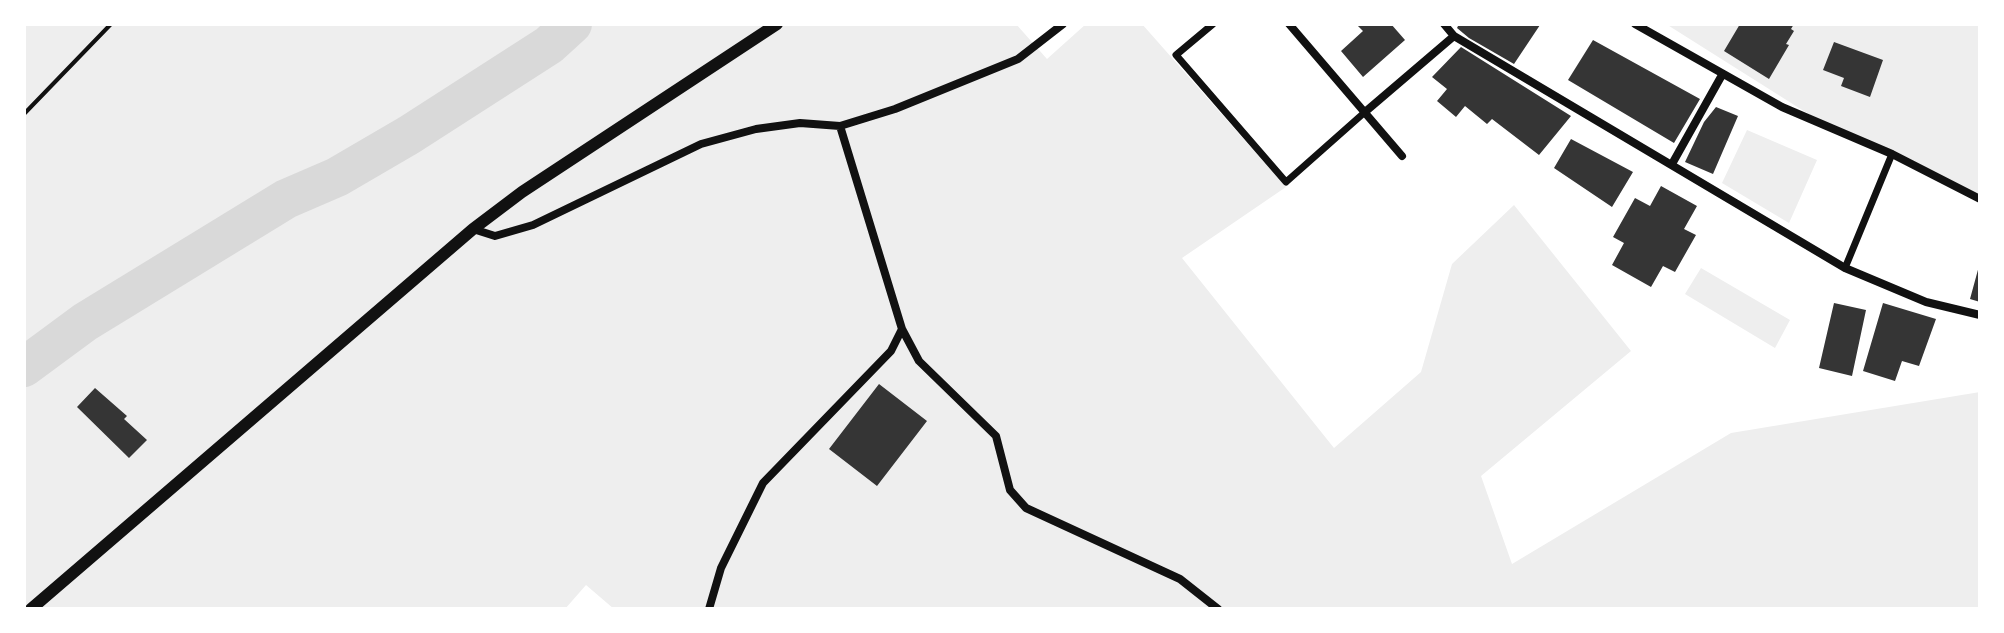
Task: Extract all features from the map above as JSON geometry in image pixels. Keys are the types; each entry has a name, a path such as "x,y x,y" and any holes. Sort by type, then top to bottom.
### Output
{"street":[{"path":"31,609 473,229 522,192 777,24"},
{"path":"473,229 495,236 533,225 701,144 800,123 840,126 947,91 1004,65 1063,24"},
{"path":"1213,24 1176,55 1286,182 1454,36"},
{"path":"1289,24 1402,156"},
{"path":"1444,24 1454,36 1845,268 1926,302 1980,315"},
{"path":"1635,24 1782,107 1892,154 1980,199"},
{"path":"1672,164 1722,75"},
{"path":"840,126 902,329 919,361 996,436 1010,490 1026,508 1180,579 1218,609"},
{"path":"1845,268 1892,154"},
{"path":"709,609 721,568 763,483 891,351 902,329"}],"path":[{"path":"24,114 111,24"}],"shaded area":[{"path":"24,24 1016,24 1047,59 1086,24 1142,24 1286,187 1182,258 1334,448 1421,372 1452,264 1514,205 1631,351 1481,476 1512,564 1731,433 1980,392 1980,609 614,609 586,585 565,609 24,609"},
{"path":"1666,24 1980,24 1980,195 1826,125"},
{"path":"1747,130 1817,160 1789,223 1722,183"},
{"path":"1701,268 1790,320 1775,348 1685,294"}],"building":[{"path":"1356,24 1391,24 1405,40 1363,77 1341,51 1363,31"},
{"path":"1459,24 1540,25 1514,64 1469,38 1457,28"},
{"path":"1740,24 1794,24 1791,29 1794,31 1786,44 1789,45 1769,79 1724,51"},
{"path":"1593,40 1700,99 1674,143 1568,80"},
{"path":"1834,42 1883,60 1870,97 1841,86 1844,78 1823,70"},
{"path":"1461,47 1571,116 1539,155 1492,119 1487,124 1465,106 1456,117 1437,101 1447,89 1432,77"},
{"path":"1716,107 1738,116 1713,174 1685,162 1704,122"},
{"path":"1571,139 1633,172 1612,207 1554,168"},
{"path":"1661,186 1697,206 1684,229 1696,235 1675,272 1663,266 1651,287 1612,265 1624,243 1613,237 1635,198 1650,206"},
{"path":"1980,266 1980,302 1970,299"},
{"path":"1834,303 1866,310 1852,376 1819,368"},
{"path":"1883,303 1936,319 1919,366 1902,361 1895,381 1863,371"},
{"path":"879,384 927,421 877,486 829,449"},
{"path":"95,388 127,416 124,419 147,440 129,458 77,407"}],"waterway":[{"path":"24,367 85,322 286,199 337,177 409,135 549,45 572,24"}]}
